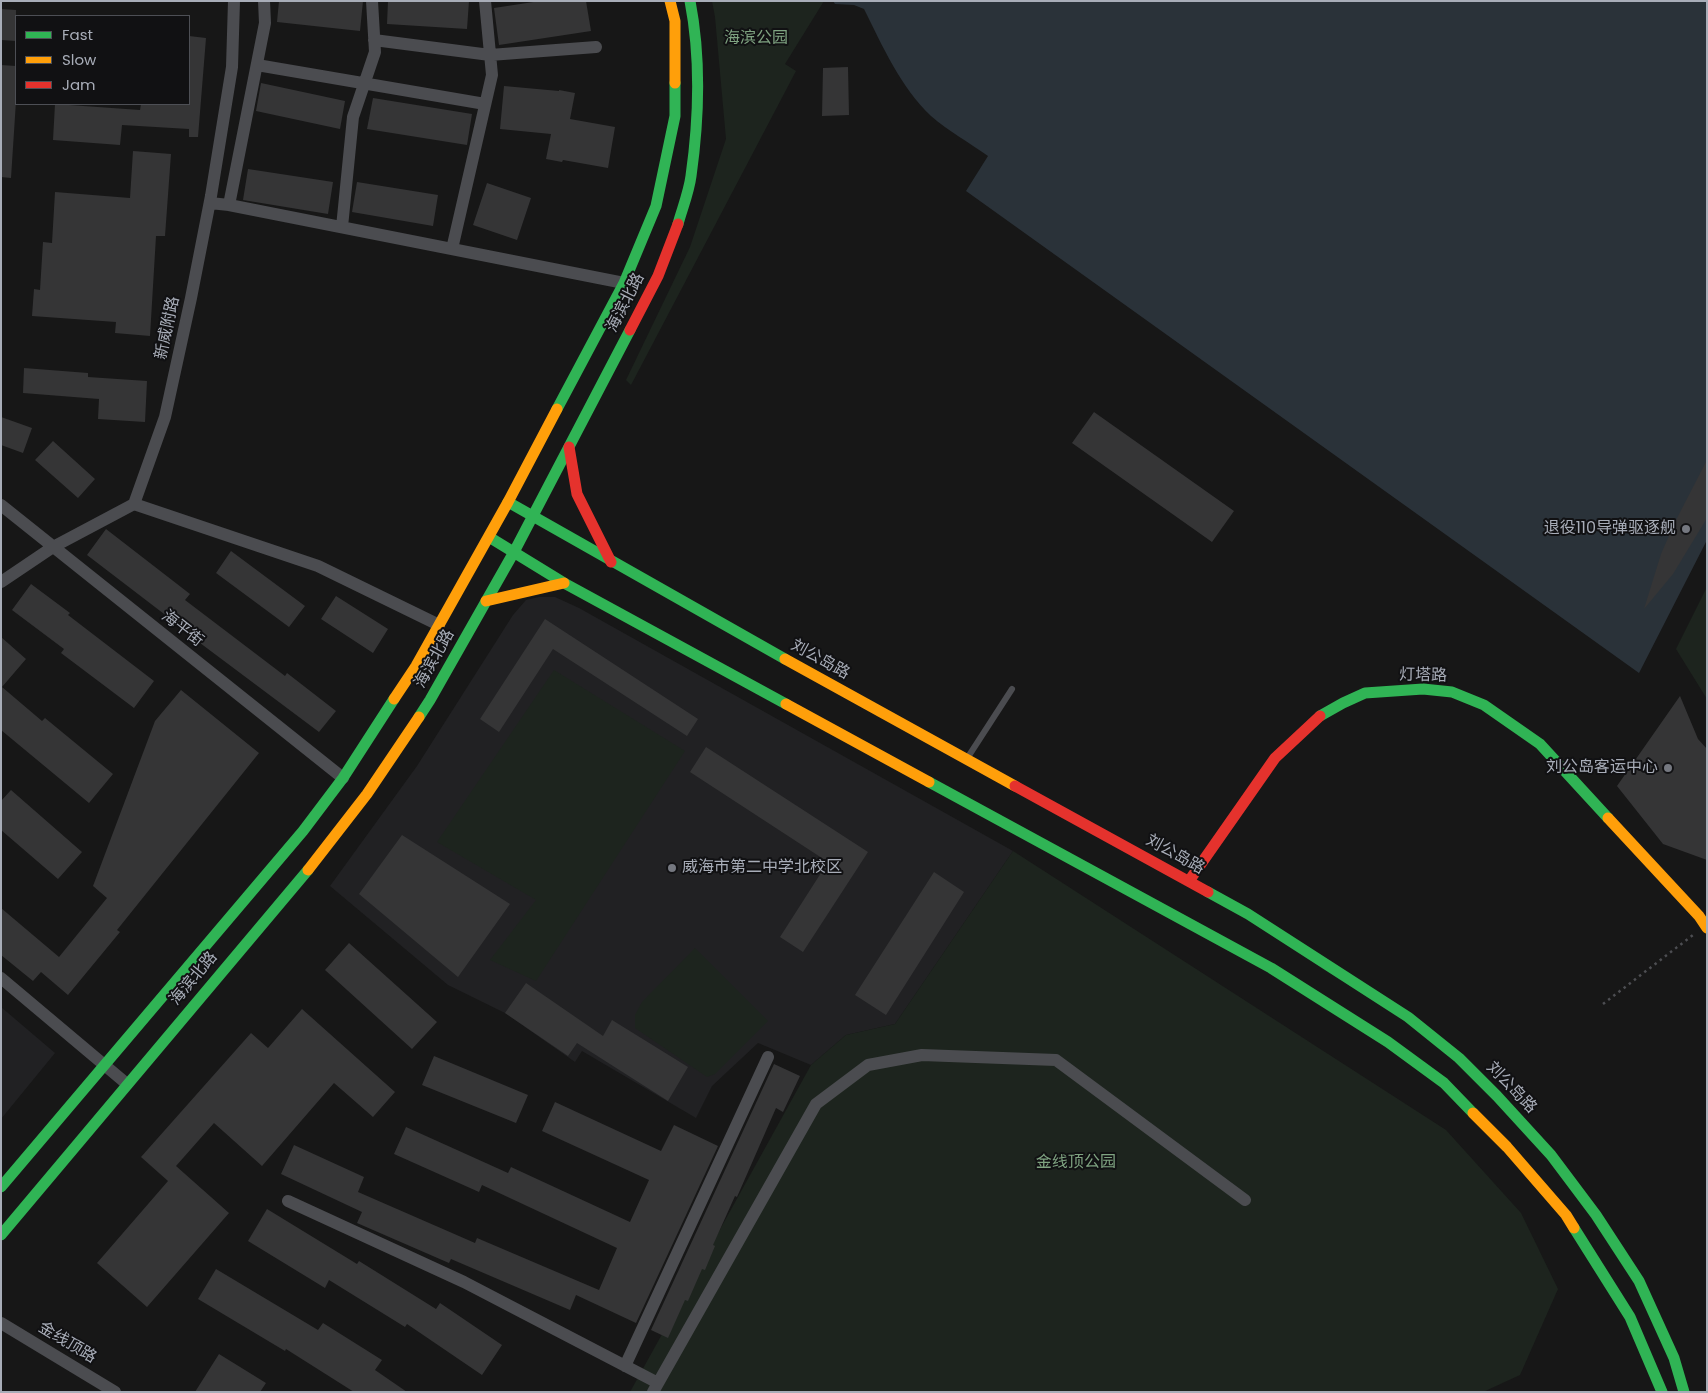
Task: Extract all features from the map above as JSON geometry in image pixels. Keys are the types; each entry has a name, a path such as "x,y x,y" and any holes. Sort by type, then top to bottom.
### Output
{"main road":[{"name":"海滨北路","path":"1,1187 303,830 343,778 416,666 508,502 624,284 656,206 675,116 675,21 670,1"},
{"name":"海滨北路","path":"1,1235 330,843 367,794 430,700 514,552 658,276 678,223 691,178 699,79 690,1"},
{"path":"569,447 578,494 585,512 611,562"},
{"name":"刘公岛路","path":"508,502 611,562 1248,914 1408,1017 1459,1058 1497,1096 1551,1155 1596,1215 1639,1281 1674,1358 1684,1392"},
{"path":"488,537 564,583 1271,968 1396,1048 1444,1084 1508,1147 1566,1215 1630,1317 1662,1392"},
{"path":"486,601 564,583"},
{"name":"灯塔路","path":"1189,881 1275,758 1319,717 1343,703 1365,694 1423,689 1452,692 1484,705 1540,744 1699,916 1707,928"}],"street":[{"name":"新威附路","path":"134,504 165,417 210,203 232,67 234,1"},
{"path":"229,205 265,23 264,1"},
{"path":"342,227 353,117 375,52 372,1"},
{"path":"452,248 492,75 485,1"},
{"path":"374,40 490,55 596,47"},
{"path":"257,65 485,104"},
{"path":"210,203 229,205 452,248 624,284"},
{"path":"1,582 53,548 134,504 318,566 439,625"},
{"name":"海平街","path":"1,505 343,778"},
{"path":"1,978 127,1084"},
{"path":"288,1201 464,1282 625,1366 656,1387 816,1104 868,1065 922,1055 1056,1060 1245,1200"},
{"path":"625,1366 768,1057"},
{"name":"金线顶路","path":"1,1323 115,1392"}],"lane":[{"path":"967,758 1012,689"}],"path":[{"path":"1603,1004 1694,934"}],"shaded area":[{"path":"833,1 1707,1 1707,540 1639,673 966,191 988,156 945,127 920,105 893,66 864,9 854,5 835,4"},
{"name":"威海市第二中学北校区","path":"539,597 555,597 579,608 1013,851 895,1024 846,1035 811,1065 758,1043 712,1086 696,1118 582,1051 575,1062 505,1013 448,985 330,886 417,766 513,615 526,600"},
{"path":"1,1007 55,1053 1,1119"}],"green space":[{"name":"海滨公园","path":"712,1 824,1 785,64 796,71 631,385 626,380 690,247 726,139"},
{"path":"1707,587 1707,699 1676,649"},
{"path":"554,670 685,751 536,981 490,960 536,900 437,842"},
{"name":"金线顶公园","path":"1013,851 1446,1130 1521,1213 1558,1289 1520,1375 1483,1392 630,1392 811,1065 846,1035 895,1024"},
{"path":"695,948 768,1021 715,1074 707,1077 635,1028 635,1015 642,1002"}],"building":[{"path":"279,1 363,1 360,31 277,22"},
{"path":"388,1 469,1 467,29 387,24"},
{"path":"540,1 586,1 591,31 499,45 494,8"},
{"path":"1,9 16,10 15,41 1,40"},
{"path":"190,36 206,38 198,137 189,137 189,129 122,125 120,145 53,140 55,105 140,110 141,105 190,105"},
{"path":"1,65 15,66 16,105 11,178 1,177"},
{"path":"848,67 849,115 822,116 823,68"},
{"path":"261,83 345,101 340,129 256,111"},
{"path":"504,86 575,93 570,119 615,127 608,168 546,159 551,134 500,129"},
{"path":"373,98 472,114 467,145 367,129"},
{"path":"133,151 171,154 165,236 156,236 150,336 115,333 116,322 32,316 34,289 40,290 43,242 52,243 55,192 130,198"},
{"path":"248,169 333,182 328,214 243,200"},
{"path":"357,182 438,195 433,226 352,212"},
{"path":"487,183 531,198 517,240 473,225"},
{"path":"24,368 88,373 88,377 147,381 145,422 98,419 99,399 23,393"},
{"path":"1094,412 1234,511 1212,542 1072,443"},
{"path":"1,417 32,428 23,453 1,445"},
{"path":"53,441 95,479 78,498 35,460"},
{"name":"退役110导弹驱逐舰","path":"1707,460 1707,518 1673,574 1644,609 1661,554"},
{"path":"106,529 190,594 185,600 285,676 287,673 336,711 319,732 184,631 87,555"},
{"path":"231,551 305,606 289,627 216,573"},
{"path":"31,584 154,681 134,708 61,653 64,649 12,610"},
{"path":"336,596 388,629 373,653 321,619"},
{"path":"545,619 698,719 687,736 553,649 499,732 480,719"},
{"path":"1,637 26,659 2,687 42,721 45,718 113,774 89,803 1,730"},
{"path":"181,690 259,753 117,930 120,932 68,995 41,972 33,981 1,955 1,908 59,957 107,898 93,886 155,721"},
{"name":"刘公岛客运中心","path":"1680,696 1698,739 1707,749 1707,860 1663,844 1617,786"},
{"path":"706,747 868,852 803,952 780,937 828,862 690,772"},
{"path":"11,790 82,852 58,879 1,830 1,801"},
{"path":"402,835 510,904 458,977 359,894"},
{"path":"934,872 964,892 886,1015 855,995"},
{"path":"349,943 437,1022 412,1049 325,970"},
{"path":"526,983 603,1036 612,1020 688,1067 668,1101 577,1043 568,1056 505,1013"},
{"path":"302,1009 395,1092 373,1117 334,1083 262,1166 214,1123 176,1166 229,1213 147,1307 97,1263 168,1181 141,1157 251,1033 268,1048"},
{"path":"434,1056 528,1095 516,1123 422,1085"},
{"path":"774,1064 800,1076 783,1112 776,1108 737,1197 735,1196 713,1245 715,1246 705,1270 702,1269 688,1301 685,1300 668,1338 651,1330"},
{"path":"555,1102 661,1151 674,1125 718,1146 636,1323 576,1295 570,1310 451,1259 449,1263 357,1223 362,1212 281,1174 294,1145 364,1177 358,1192 475,1243 477,1238 599,1290 617,1248 482,1185 479,1192 394,1154 406,1127 508,1173 511,1167 630,1222 649,1180 542,1131"},
{"path":"267,1209 357,1264 359,1261 436,1309 440,1303 502,1345 482,1375 407,1324 405,1327 329,1280 325,1288 248,1241"},
{"path":"216,1269 318,1330 323,1323 382,1360 375,1370 407,1392 354,1392 286,1349 285,1351 198,1299"},
{"path":"219,1354 266,1383 260,1392 195,1392"}],"traffic: fast":[{"path":"678,224 690,182 697,111 696,44 690,1"},
{"path":"557,409 624,283 656,206 675,116 675,83"},
{"path":"419,717 514,552 630,330"},
{"path":"508,502 785,659"},
{"path":"489,537 564,583 786,704"},
{"path":"1320,716 1365,693 1423,689 1452,692 1484,705 1540,744 1608,818"},
{"path":"1,1187 303,831 343,778 394,699"},
{"path":"929,782 1271,968 1388,1042 1444,1083 1473,1113"},
{"path":"1,1235 308,870"},
{"path":"1208,892 1248,914 1408,1017 1459,1058 1497,1096 1551,1155 1596,1215 1639,1281 1674,1358 1684,1392"},
{"path":"1574,1228 1630,1317 1662,1392"}],"traffic: slow":[{"path":"670,1 675,21 675,83"},
{"path":"394,699 416,666 508,502 557,409"},
{"path":"486,601 564,583"},
{"path":"785,659 1015,786"},
{"path":"786,704 929,782"},
{"path":"308,870 367,794 419,717"},
{"path":"1608,818 1699,916 1707,928"},
{"path":"1473,1113 1507,1147 1566,1215 1574,1228"}],"traffic: jam":[{"path":"630,330 658,276 678,224"},
{"path":"569,447 577,494 611,562"},
{"path":"1189,881 1275,758 1320,716"},
{"path":"1015,786 1208,892"}],"place":[{"name":"退役110导弹驱逐舰","path":"1686,529"},
{"name":"刘公岛客运中心","path":"1668,768"},
{"name":"威海市第二中学北校区","path":"672,868"}]}
